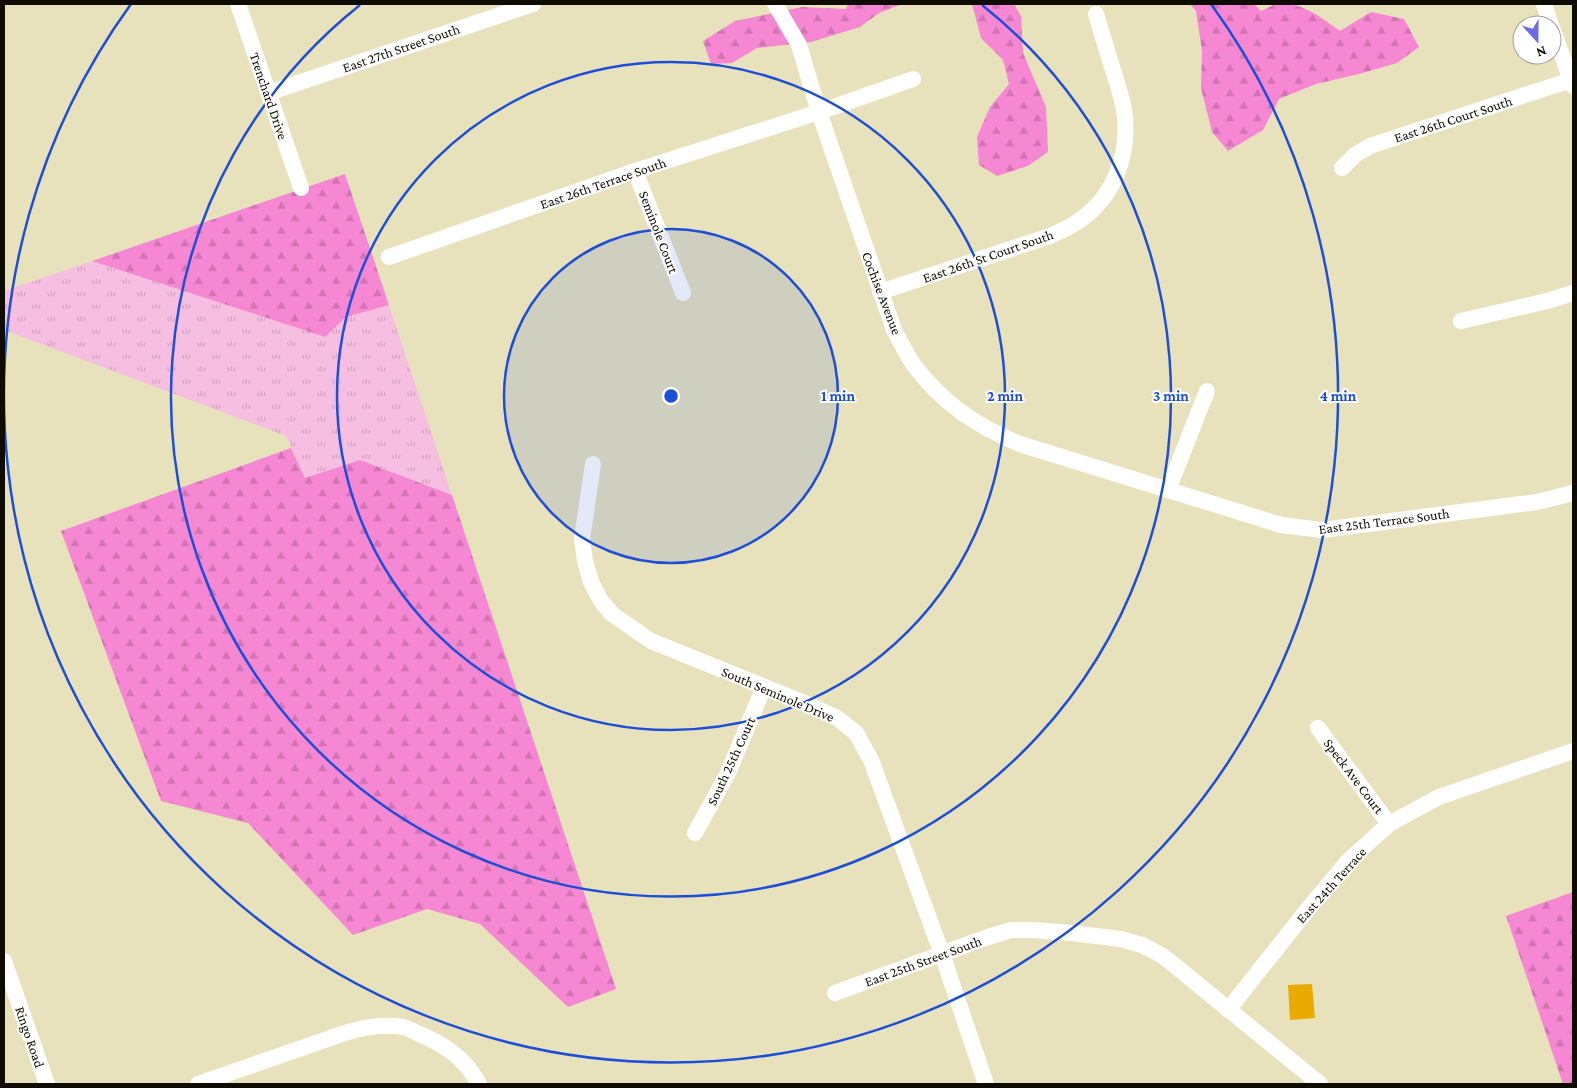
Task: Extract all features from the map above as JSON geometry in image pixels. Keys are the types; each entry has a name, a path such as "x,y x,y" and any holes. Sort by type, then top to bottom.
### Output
{"street":[{"name":"Trenchard Drive","path":"238,4 301,188"},
{"name":"East 27th Street South","path":"268,93 533,4"},
{"name":"Cochise Avenue","path":"775,4 799,45 819,112 880,292 894,330 913,363 937,392 966,417 992,432 1020,444 1168,490"},
{"name":"East 26th St Court South","path":"880,292 1050,236 1075,224 1100,202 1111,188 1124,154 1126,129 1124,107 1096,14"},
{"path":"1562,56 1572,83"},
{"name":"East 26th Terrace South","path":"389,257 635,171 819,112 913,79"},
{"name":"East 26th Court South","path":"1342,168 1355,155 1370,146 1572,83"},
{"name":"Seminole Court","path":"635,171 682,293"},
{"path":"1461,321 1573,293"},
{"path":"1168,490 1207,391"},
{"name":"South Seminole Drive","path":"593,464 583,521 582,540 591,582 601,601 612,614 651,641 837,718 856,733 871,760 942,954 986,1084"},
{"name":"East 25th Terrace South","path":"1168,490 1281,525 1322,530 1536,502 1573,493"},
{"name":"South 25th Court","path":"695,833 728,773 764,687"},
{"name":"Speck Ave Court","path":"1318,728 1389,824"},
{"name":"East 24th Terrace","path":"1228,1010 1347,862 1389,824 1439,797 1573,751"},
{"name":"East 25th Street South","path":"836,993 1011,930 1071,933 1121,939 1142,945 1163,956 1320,1084"},
{"name":"Ringo Road","path":"4,961 47,1084"},
{"path":"198,1084 369,1026 403,1027 436,1040 468,1066 479,1084"}],"green space":[{"path":"1285,3 1310,11 1340,31 1371,12 1404,19 1419,47 1397,63 1316,84 1279,99 1263,130 1228,151 1212,132 1201,88 1202,51 1196,11 1190,4 1254,4 1261,11 1276,4"},
{"path":"848,4 902,4 879,13 860,27 811,42 757,48 732,63 711,64 703,41 735,21 802,7 846,9"},
{"path":"972,4 1014,4 1021,16 1023,53 1046,107 1048,152 1028,166 997,176 979,165 977,137 990,107 1009,84 1003,60 981,38"},
{"path":"345,174 389,305 346,317 325,337 92,261"},
{"path":"92,261 325,337 346,317 389,305 452,495 360,460 305,478 286,436 4,330 4,291"},
{"path":"291,448 305,478 360,460 452,495 616,989 568,1007 480,924 427,909 353,935 248,823 161,801 61,531"},
{"path":"1573,892 1573,1084 1563,1084 1506,916"}],"building":[{"path":"1312,984 1315,1018 1290,1020 1288,985"}]}
